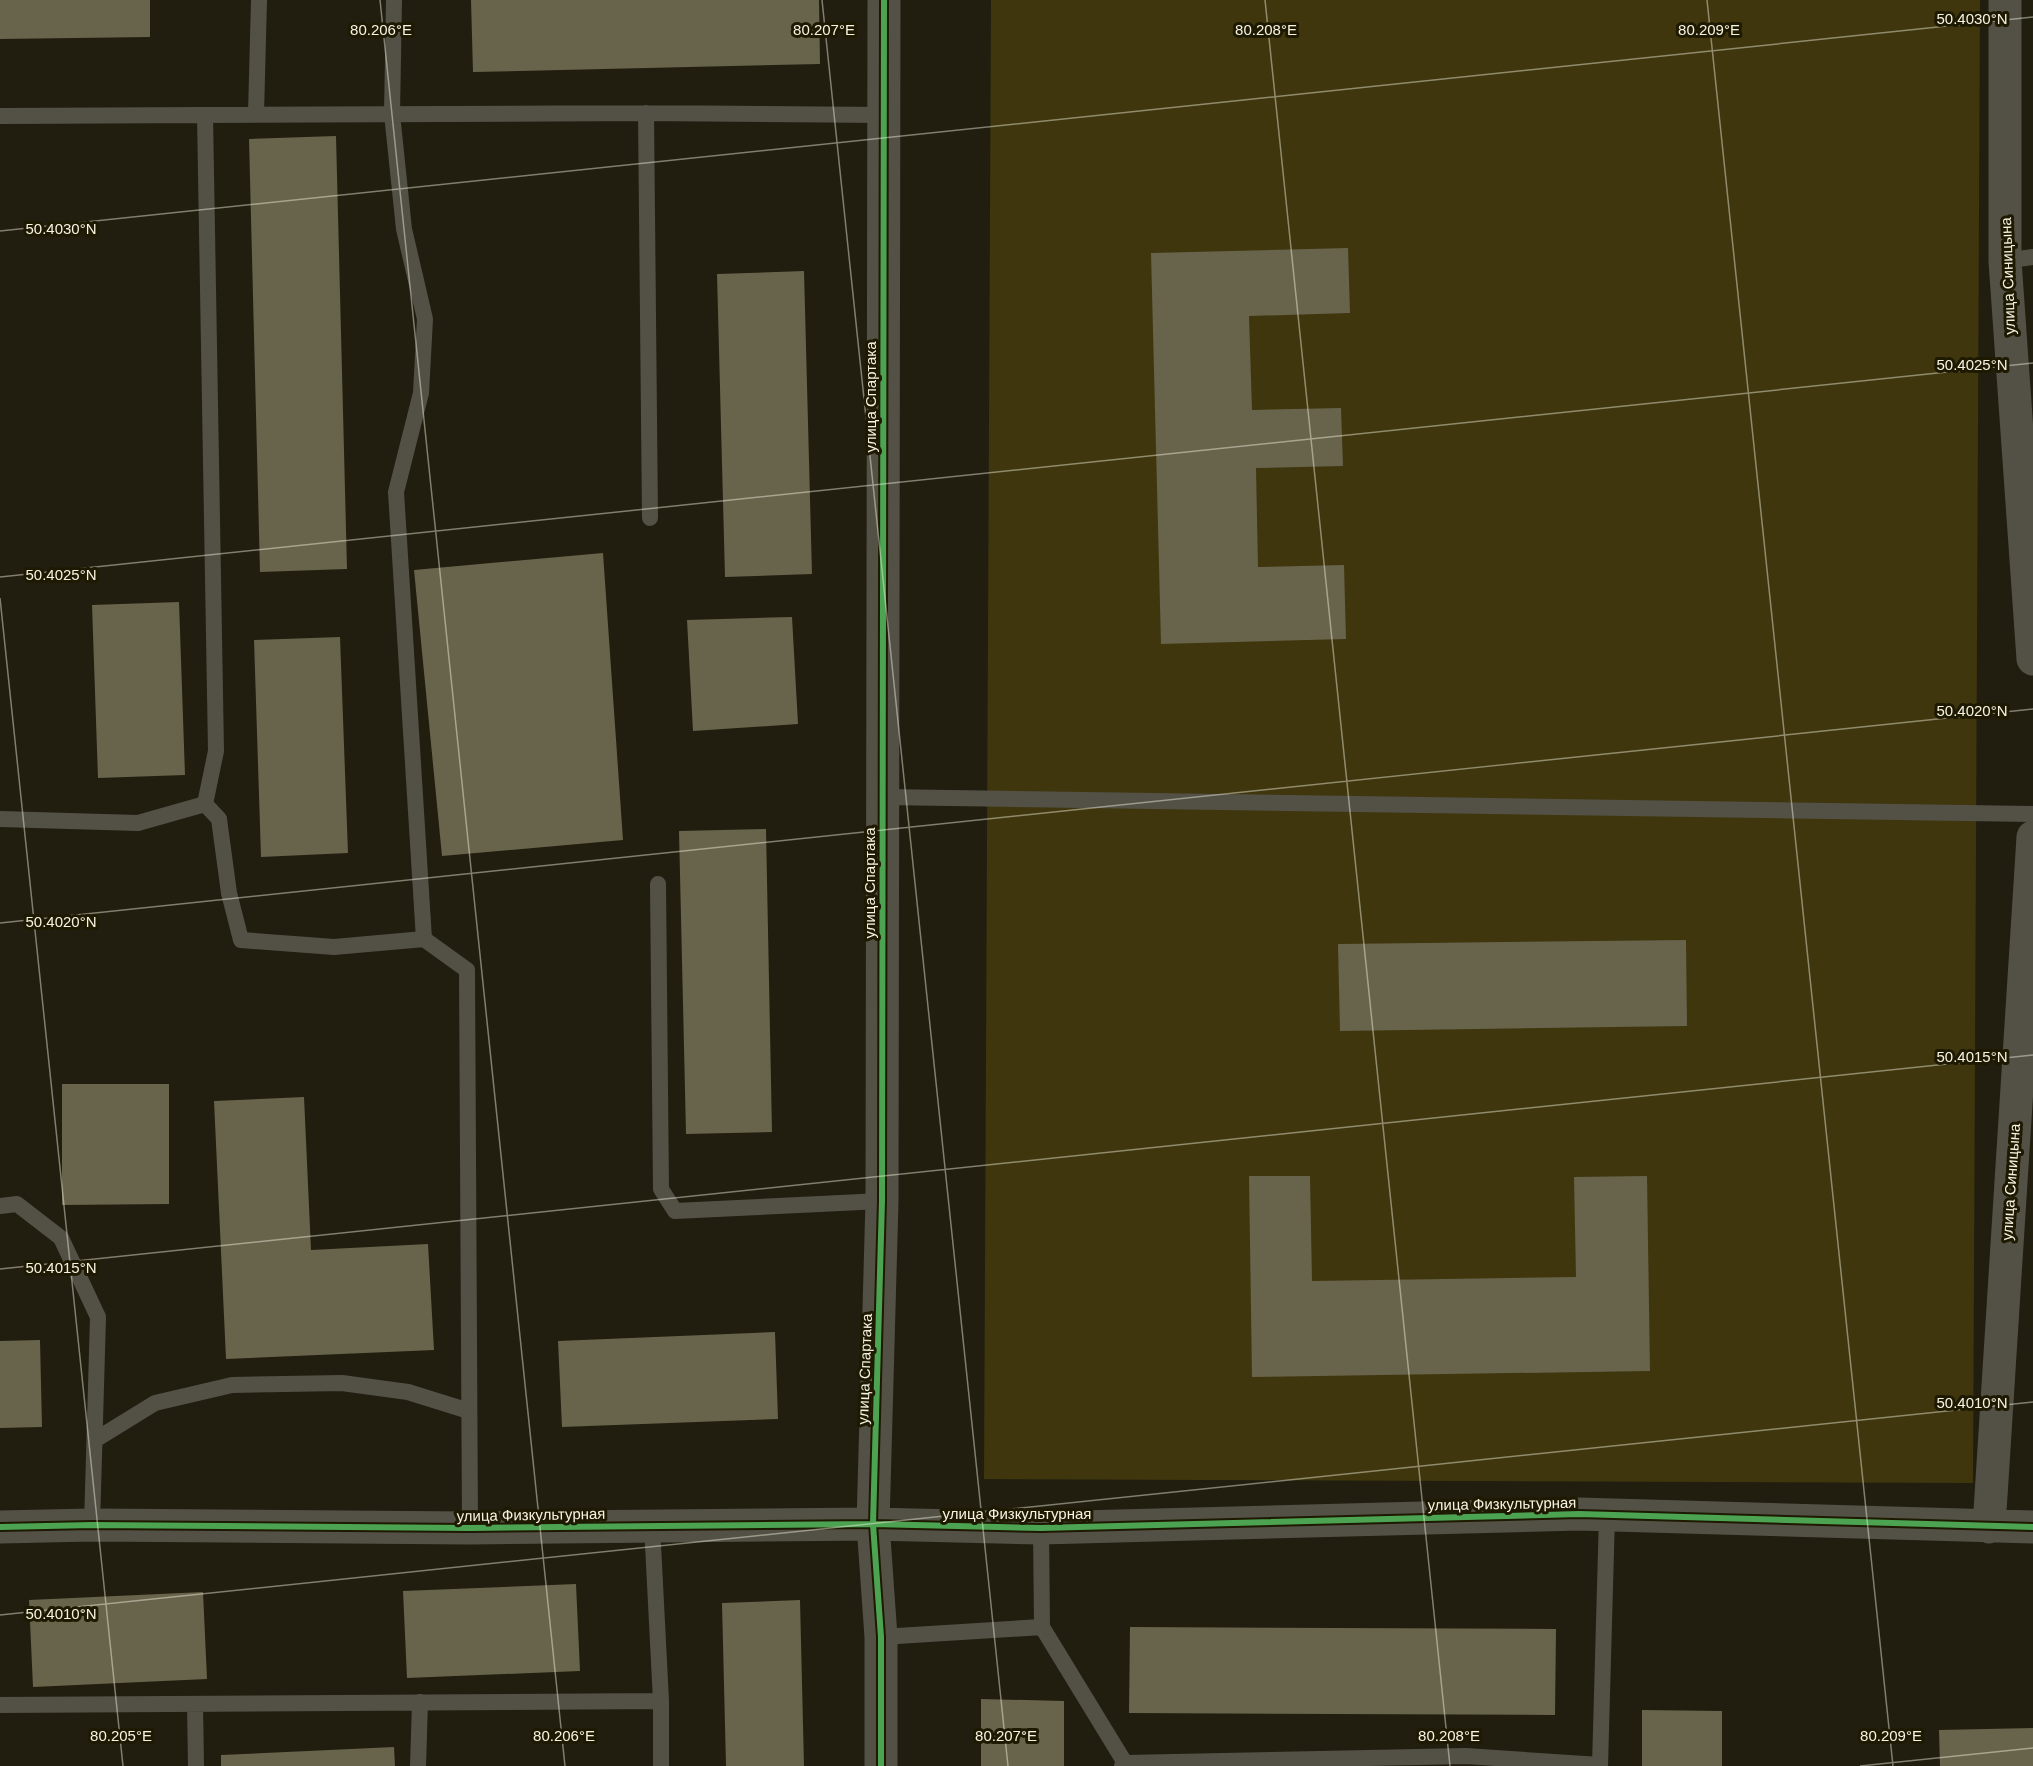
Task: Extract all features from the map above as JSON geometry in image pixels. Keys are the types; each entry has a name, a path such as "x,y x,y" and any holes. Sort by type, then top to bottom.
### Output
{"street":[{"name":"улица Спартака","path":"881,1766 881,1637 873,1524 882,1201 884,0"},
{"name":"улица Синицына","path":"2005,0 2019,259 2033,659"},
{"name":"улица Синицына","path":"1989,1527 2033,837"},
{"name":"улица Физкультурная","path":"0,1527 92,1525 470,1528 873,1524 1041,1528 1607,1515 2033,1527"}],"lane":[{"path":"256,114 259,0"},
{"path":"394,0 392,114 404,229 425,319 421,393 396,492 424,939"},
{"path":"646,113 650,518"},
{"path":"0,116 646,113 884,115"},
{"path":"205,804 216,751 206,115"},
{"path":"883,797 2033,814"},
{"path":"205,804 219,819 229,893 241,940 334,947 424,939 467,970 470,1528"},
{"path":"0,819 138,823 205,804"},
{"path":"658,884 661,1189 675,1211 882,1201"},
{"path":"0,1206 17,1204 61,1238 98,1317 92,1525"},
{"path":"95,1440 155,1403 232,1385 342,1383 408,1392 469,1411"},
{"path":"1041,1528 1042,1627 1124,1764 1466,1755 1600,1766 1607,1515"},
{"path":"652,1525 661,1701 661,1766"},
{"path":"881,1637 1042,1627"},
{"path":"0,1704 661,1701"},
{"path":"418,1766 420,1702"},
{"path":"195,1704 196,1766"}],"shaded area":[{"path":"991,0 1980,0 1973,1483 984,1479"}],"building":[{"path":"0,0 150,0 150,37 0,39"},
{"path":"471,0 819,0 820,64 473,72"},
{"path":"336,136 347,569 260,572 249,139"},
{"path":"1348,248 1350,313 1249,316 1252,410 1341,408 1343,466 1256,468 1258,567 1344,565 1346,639 1161,644 1151,253"},
{"path":"804,271 812,574 725,577 717,274"},
{"path":"603,553 623,840 442,856 414,570"},
{"path":"179,602 185,775 98,778 92,605"},
{"path":"792,617 798,724 693,731 687,620"},
{"path":"340,637 348,853 261,857 254,640"},
{"path":"766,829 772,1132 686,1134 679,831"},
{"path":"1686,940 1687,1026 1340,1031 1338,944"},
{"path":"62,1084 169,1084 169,1204 62,1205"},
{"path":"304,1097 311,1250 428,1244 434,1350 226,1359 214,1101"},
{"path":"1249,1176 1310,1176 1312,1281 1576,1277 1574,1177 1647,1176 1650,1371 1252,1377"},
{"path":"775,1332 778,1419 562,1427 558,1341"},
{"path":"40,1340 42,1427 0,1428 0,1341"},
{"path":"576,1584 580,1671 407,1678 403,1591"},
{"path":"203,1592 207,1679 33,1687 29,1600"},
{"path":"800,1600 804,1766 726,1766 722,1603"},
{"path":"1130,1627 1556,1629 1555,1715 1129,1713"},
{"path":"981,1699 1064,1701 1064,1766 981,1766"},
{"path":"1642,1710 1722,1711 1722,1766 1642,1766"},
{"path":"2033,1728 2033,1766 1940,1766 1939,1730"},
{"path":"394,1747 395,1766 221,1766 221,1755"}],"cycle path":[{"path":"881,1766 881,1637 873,1524 882,1201 884,0"},
{"path":"0,1527 92,1525 470,1528 873,1524 1041,1528 1579,1514 2033,1527"}]}
